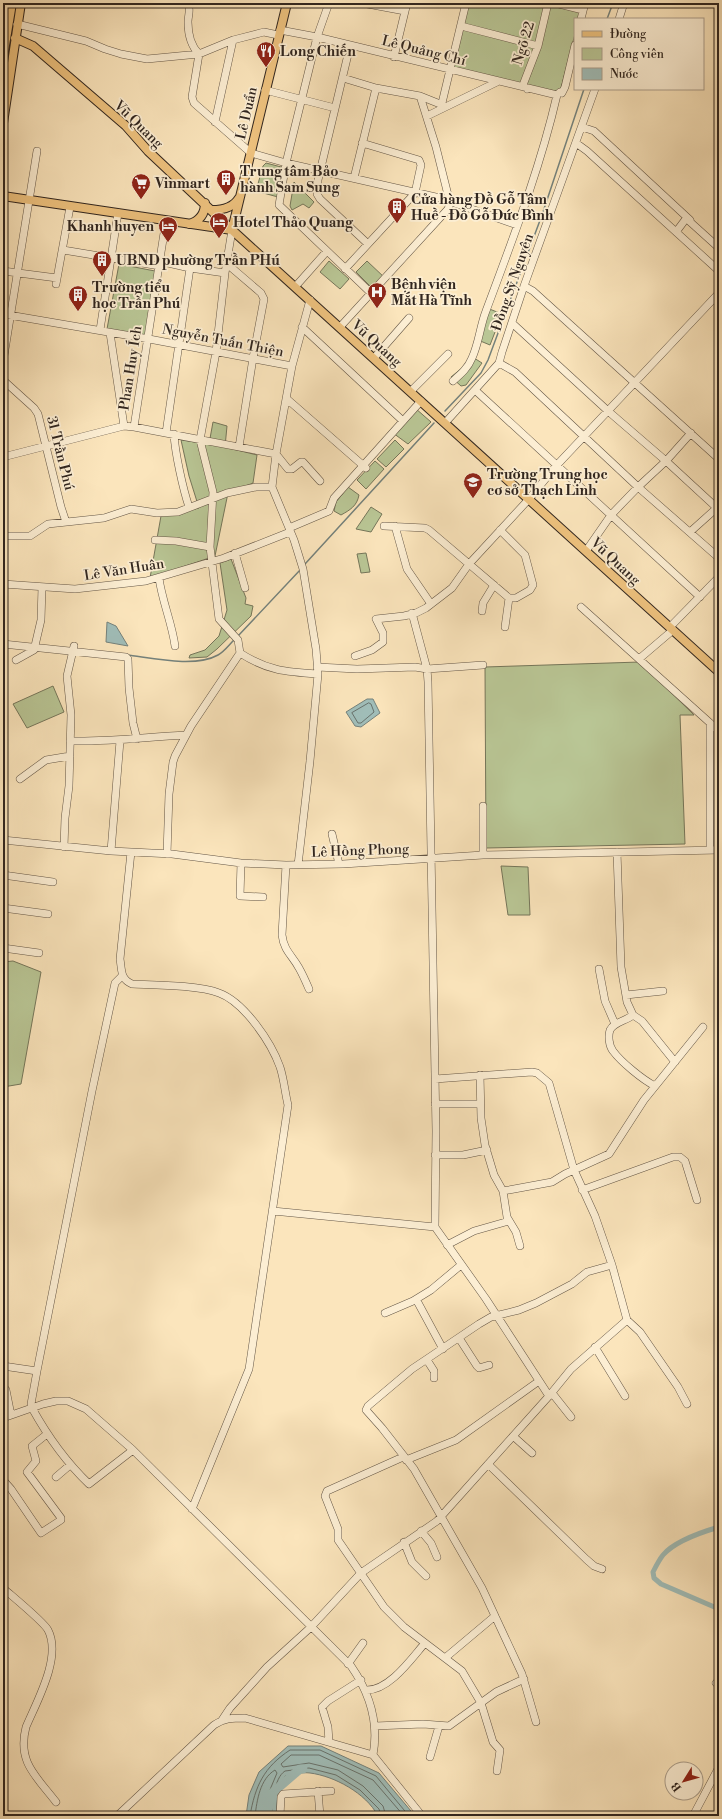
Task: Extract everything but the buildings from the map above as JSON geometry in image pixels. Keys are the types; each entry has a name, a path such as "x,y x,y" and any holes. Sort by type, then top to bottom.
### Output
{"main road":[{"path":"3,57 5,34 12,3"},
{"path":"3,123 20,3"},
{"name":"Lê Duẩn","path":"232,230 287,3"},
{"name":"Vũ Quang","path":"15,38 25,41 38,50 126,126 148,151 232,230 719,672"},
{"path":"212,210 222,210 230,206 237,200 242,191"},
{"path":"3,196 232,230"},
{"path":"189,224 195,222 203,214 205,203"}],"street":[{"path":"188,3 190,14 188,21 191,43 199,54 192,97 197,107 251,153 286,163 321,170 415,194 440,198 450,203 517,225"},
{"path":"329,3 317,37 278,202 280,207 371,293"},
{"path":"362,3 405,11"},
{"path":"394,57 407,3"},
{"path":"343,78 376,88 420,96 440,104 442,103 466,3"},
{"name":"Ngõ 22","path":"527,89 523,85 538,46 548,3"},
{"path":"554,3 584,6 581,18"},
{"path":"619,18 624,3"},
{"name":"Lê Quảng Chí","path":"17,24 86,41 105,49 140,59 199,54 233,40 264,32 279,32 317,37 497,82 559,94"},
{"path":"461,26 538,46"},
{"path":"5,34 15,38"},
{"path":"216,122 233,40"},
{"path":"350,46 317,189 318,196 368,244"},
{"path":"453,381 464,372 473,357 485,313 531,185 559,94 562,93 566,87 574,50"},
{"path":"427,116 497,82"},
{"path":"354,178 376,88"},
{"path":"265,90 335,108"},
{"name":"Đồng Sỹ Nguyên","path":"500,364 502,352 524,286 595,90"},
{"path":"340,327 448,209 450,203 427,116 420,96"},
{"path":"582,127 594,131 682,225 719,271"},
{"path":"345,269 415,194 421,165 419,160 362,143"},
{"path":"576,144 682,225 719,248"},
{"path":"3,362 7,315 18,273 37,151"},
{"path":"3,271 56,281 70,207"},
{"path":"100,330 118,213"},
{"name":"Phan Huy Ích","path":"134,427 166,220"},
{"path":"167,854 169,794 173,762 186,735 240,653 238,640 219,619 210,547 214,498 200,440 216,352 226,263 232,230"},
{"path":"63,250 225,273"},
{"path":"295,287 327,251"},
{"path":"226,263 264,295 239,447"},
{"path":"166,433 190,268"},
{"path":"524,286 533,291 719,459"},
{"path":"355,656 372,650 383,642 383,633 376,619 412,613 431,604 452,588 469,564 529,499 556,466 719,293"},
{"path":"298,865 310,761 317,670 316,649 302,566 272,487 276,454 292,366 310,300"},
{"name":"Nguyễn Tuấn Thiện","path":"7,315 100,330 292,366"},
{"path":"374,358 408,318"},
{"path":"512,323 608,411 718,507 690,532"},
{"path":"302,327 403,421"},
{"path":"110,333 124,426"},
{"path":"410,391 448,354"},
{"path":"445,423 500,364 515,372 583,437 719,558"},
{"name":"31 Trần Phú","path":"3,380 36,411 47,446 55,486 66,522"},
{"path":"475,390 556,466 700,596"},
{"path":"287,399 364,467"},
{"name":"Lê Văn Huân","path":"3,584 90,589 106,585 146,582 213,562 289,530 329,511 334,498 364,467 421,401"},
{"path":"3,457 124,426 276,454 288,469 292,469 301,462 306,464 320,482"},
{"path":"586,551 612,515 638,487 666,461 691,433"},
{"path":"174,434 174,444 184,492 189,507"},
{"path":"3,536 30,536 36,533 43,526 54,523 104,518 131,509 156,513 178,512 227,493 256,487 272,487"},
{"path":"384,526 425,528 509,598 516,598 530,590 533,585 525,555 500,530"},
{"path":"395,526 407,569 431,604"},
{"path":"155,540 176,541 210,547"},
{"path":"235,553 245,588"},
{"path":"639,660 671,629 719,577"},
{"path":"159,578 162,596 173,633 175,646"},
{"path":"482,611 482,603 494,585"},
{"path":"16,660 32,653 36,645 40,620 42,587"},
{"path":"505,627 509,598"},
{"path":"581,607 719,731"},
{"path":"412,613 427,669 435,1079 436,1227 538,1381 571,1417"},
{"path":"3,644 36,645 74,649 126,657 128,660 133,723 137,739"},
{"path":"64,847 64,818 69,786 71,715 67,676 74,649"},
{"path":"240,653 266,667 277,671 414,667 427,669 483,665"},
{"path":"710,723 710,850"},
{"path":"70,741 120,741 186,735"},
{"path":"111,851 120,741"},
{"path":"20,779 46,760 70,756"},
{"path":"483,806 483,855"},
{"path":"332,834 339,864"},
{"name":"Lê Hồng Phong","path":"3,840 64,847 167,854 241,863 286,865 430,860 483,855 719,850"},
{"path":"131,852 120,959 122,976 126,981 132,984 201,989 222,994 237,1004 271,1046 280,1067 288,1105 249,1369 192,1509"},
{"path":"617,852 621,967 626,995 633,1015 642,1021 675,1062"},
{"path":"241,863 240,896 263,898"},
{"path":"286,865 283,943 286,951 299,968 309,989"},
{"path":"3,875 53,882"},
{"path":"3,908 48,914"},
{"path":"3,948 39,953"},
{"path":"599,970 605,1001 615,1024"},
{"path":"122,976 115,984 92,1091 31,1404 47,1434 70,1466 89,1484 133,1450"},
{"path":"626,995 663,991"},
{"path":"633,1015 622,1022 615,1024 610,1032 610,1045 612,1050 622,1060 655,1086"},
{"path":"503,1191 549,1183 612,1152 641,1104 703,1028"},
{"path":"435,1079 532,1072 544,1078 549,1083 574,1170 595,1216 612,1265 627,1320 640,1332 678,1387 687,1404"},
{"path":"480,1075 482,1128 487,1150 494,1175 503,1191 509,1222 516,1232 520,1246"},
{"path":"435,1104 480,1104"},
{"path":"435,1155 459,1156 487,1150"},
{"path":"582,1190 677,1156 686,1161 697,1200"},
{"path":"273,1211 436,1227"},
{"path":"447,1245 474,1230 509,1222"},
{"path":"385,1313 416,1299 436,1286 461,1265"},
{"path":"536,1722 524,1679 482,1588 442,1515 414,1469 366,1410 368,1406 399,1379 480,1324 496,1316 519,1310 536,1303 572,1284 587,1272 612,1265"},
{"path":"416,1299 443,1348"},
{"path":"117,1816 222,1720 230,1708 267,1667 311,1627 361,1573 404,1542 437,1521 571,1369 595,1346 627,1320"},
{"path":"459,1338 479,1368 489,1365"},
{"path":"595,1346 624,1396"},
{"path":"427,1360 434,1371 434,1378"},
{"path":"3,1366 37,1372"},
{"path":"497,1771 500,1750 493,1742 481,1703 462,1670 404,1627 384,1606 339,1544 337,1526 326,1493 330,1489 405,1458 456,1440 538,1381"},
{"path":"6,1390 12,1415"},
{"path":"3,1418 56,1401 68,1401 86,1409 133,1450 348,1664 361,1680 366,1690 375,1726 375,1744 373,1755"},
{"path":"3,1480 41,1532 61,1520 27,1472 36,1461 32,1446 47,1434"},
{"path":"513,1436 532,1453"},
{"path":"488,1464 586,1559 594,1566 602,1569"},
{"path":"56,1477 70,1466"},
{"path":"421,1531 431,1543 437,1557"},
{"path":"404,1542 412,1562 426,1576"},
{"path":"3,1588 48,1629 52,1642 52,1662 26,1727 23,1739 23,1749 24,1758 28,1765 56,1802"},
{"path":"445,1658 495,1616"},
{"path":"348,1664 363,1643"},
{"path":"366,1690 378,1688 391,1679 406,1666 425,1643"},
{"path":"375,1726 428,1724 439,1726 451,1725 499,1690 524,1679"},
{"path":"329,1742 328,1727 322,1707 328,1701 361,1680"},
{"path":"222,1720 245,1718 373,1755 422,1816"},
{"path":"430,1757 439,1726"},
{"path":"693,1816 719,1767"},
{"path":"318,1791 320,1816"},
{"path":"280,1816 281,1797 283,1794 331,1791"}],"green space":[{"path":"468,3 548,3 581,12 579,18 574,18 574,38 560,92 452,71"},
{"path":"266,163 285,168 278,197 256,191 263,166"},
{"path":"294,182 314,202 309,208 303,204 292,210 290,206"},
{"path":"329,261 349,279 340,289 320,272"},
{"path":"367,261 385,278 374,290 356,272"},
{"path":"119,264 160,272 147,335 107,329"},
{"path":"487,308 502,314 490,345 478,340"},
{"path":"474,358 482,363 466,385 461,386 451,377"},
{"path":"415,408 431,422 408,444 393,433"},
{"path":"213,422 227,426 225,447 257,455 253,483 228,493 215,556 150,578 161,516 199,508 189,476 181,440 209,444"},
{"path":"395,440 404,449 386,467 377,459"},
{"path":"375,461 384,469 366,489 357,480"},
{"path":"348,487 359,495 358,499 355,505 341,515 334,511 336,502"},
{"path":"371,507 382,514 371,532 356,529"},
{"path":"366,553 370,572 361,573 357,554"},
{"path":"231,559 246,598 245,604 253,606 251,616 207,657 189,658 190,655 205,650 219,636 227,610 220,563"},
{"path":"640,662 694,715 680,715 685,844 486,848 485,667"},
{"path":"53,686 64,712 27,728 13,704"},
{"path":"501,866 528,867 530,915 508,915"},
{"path":"13,961 41,972 21,1084 3,1087 3,962"}],"water":[{"path":"107,622 116,626 128,646 106,642"},
{"path":"367,699 373,699 380,713 361,727 355,726 346,712"},
{"path":"288,1746 321,1746 379,1773 414,1816 378,1816 373,1808 358,1793 339,1782 319,1775 298,1773 285,1776 278,1794 276,1816 246,1816 249,1795 259,1772"}],"waterway":[{"path":"607,18 613,3"},
{"path":"445,411 481,373 488,360 542,215 584,90"},
{"path":"305,564 434,423"},
{"path":"238,636 301,569"},
{"path":"127,655 161,660 186,662 198,661 209,659 218,655 234,640"},
{"path":"719,1527 681,1542 668,1550 663,1555 653,1572 654,1578 661,1584 719,1609"},
{"path":"267,1816 271,1794 300,1769 303,1769"}],"place":[{"name":"Long Chiến","path":"266,68"},
{"name":"Trung tâm Bảo hành Sam Sung","path":"226,196"},
{"name":"Vinmart","path":"141,200"},
{"name":"Cửa hàng Đồ Gỗ Tâm Huề - Đồ Gỗ Đức Bình","path":"397,224"},
{"name":"Hotel Thảo Quang","path":"219,239"},
{"name":"Khanh huyen","path":"168,243"},
{"name":"UBND phường Trần PHú","path":"102,277"},
{"name":"Bệnh viện Mắt Hà Tĩnh","path":"377,309"},
{"name":"Trường tiểu học Trần Phú","path":"78,312"},
{"name":"Trường Trung học cơ sở Thạch Linh","path":"473,499"}]}
